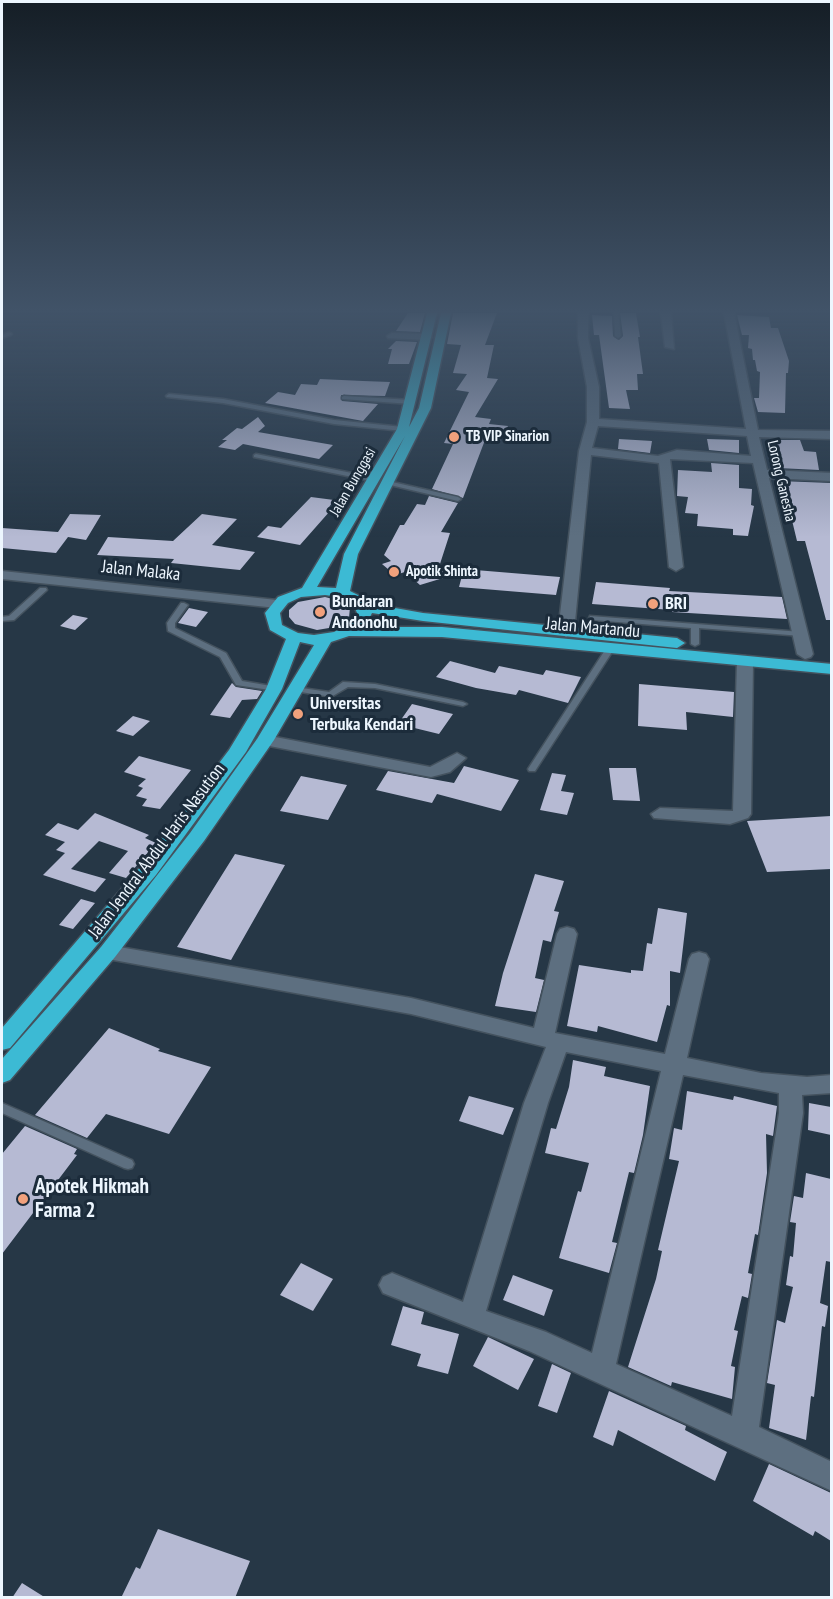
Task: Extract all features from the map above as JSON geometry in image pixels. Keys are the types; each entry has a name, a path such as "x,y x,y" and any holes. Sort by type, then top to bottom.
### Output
{"highway":[{"name":"Jalan Bunggasi","path":"307,592 322,571 372,479 403,429 415,388"},
{"name":"Jalan Bunggasi","path":"342,593 351,554 417,426 429,388"},
{"path":"294,637 275,627 275,609 290,596 307,592 342,593 351,596 363,607 365,615 360,624 350,632"},
{"name":"Jalan Martandu","path":"363,607 567,632 831,657"},
{"name":"Jalan Martandu","path":"294,637 325,639 350,632 442,632 831,669"},
{"name":"Jalan Jendral Abdul Haris Nasution","path":"6,1030 178,833 237,752 274,689 294,637"},
{"name":"Jalan Jendral Abdul Haris Nasution","path":"2,1074 108,952 197,837 265,740 325,639"},
{"path":"178,833 197,837"}],"street":[{"path":"567,632 585,451 593,422 593,388"},
{"name":"Lorong Ganesha","path":"744,388 758,460 806,654"},
{"path":"593,422 753,433 831,435"},
{"path":"585,451 662,460"},
{"path":"676,567 662,460 666,455 677,454 758,460"},
{"path":"762,474 831,477"},
{"name":"Jalan Malaka","path":"2,575 275,609"},
{"name":"Jalan Malaka","path":"2,585 184,605 275,609"},
{"path":"660,814 730,818 742,814 745,661"},
{"path":"265,740 431,772 444,768 457,758"},
{"path":"471,1318 536,1103 551,1040 567,934"},
{"path":"108,952 411,1006 551,1040 673,1065 790,1086 831,1084"},
{"path":"601,1371 699,959"},
{"path":"743,1435 758,1349 790,1113 790,1086"},
{"path":"392,1285 471,1318 536,1341 831,1477"}],"lane":[{"path":"169,396 223,401 334,422 403,429"},
{"path":"344,398 411,402"},
{"path":"256,456 372,479"},
{"path":"388,483 458,499"},
{"path":"2,619 11,618 43,590"},
{"path":"184,605 171,623 171,629 223,655 239,683 274,689"},
{"path":"592,618 802,634"},
{"path":"695,627 695,645"},
{"path":"532,769 610,649"},
{"path":"295,689 331,695 346,684 375,686 463,704"},
{"path":"2,1108 128,1164"}],"building":[{"path":"299,388 388,388 385,396 341,395 342,401 378,404 363,421 265,403 278,392 295,395"},
{"path":"458,388 493,388 475,417 491,419 489,424 508,426 500,441 485,440 463,498 432,489 453,444 444,443 469,392 456,390"},
{"path":"606,388 638,388 638,390 626,390 630,409 609,408"},
{"path":"759,388 786,388 785,413 758,412 754,398 759,398"},
{"path":"258,417 265,426 258,432 333,445 319,459 243,444 235,450 218,447 227,440 222,440 237,428 242,429"},
{"path":"619,439 652,441 650,453 618,449"},
{"path":"707,439 739,440 739,453 709,450"},
{"path":"776,440 800,440 804,451 816,452 819,470 778,468"},
{"path":"711,463 739,465 739,488 752,489 751,505 754,506 748,536 733,535 733,529 697,526 698,514 685,513 688,497 677,496 678,470 712,472"},
{"path":"779,481 831,483 831,620 826,620 805,541 797,541 789,508 780,507"},
{"path":"429,496 458,503 441,532 450,533 439,567 560,577 556,595 459,587 463,572 420,585 405,572 395,575 382,564 391,561 384,555 400,525 404,525 417,504 425,505"},
{"path":"311,497 334,500 327,510 330,511 300,545 257,537 268,526 281,528"},
{"path":"70,514 101,515 86,540 68,537 56,553 2,548 2,528 58,532"},
{"path":"202,514 237,519 212,545 255,552 240,570 171,563 174,559 97,555 108,537 173,541"},
{"path":"596,582 670,588 669,591 782,597 787,619 672,612 672,610 592,604"},
{"name":"Bundaran Andonohu","path":"325,597 345,602 350,607 349,618 335,627 317,630 295,624 289,617 289,610 298,602"},
{"path":"189,608 208,612 196,627 178,623"},
{"path":"73,615 88,618 75,630 60,626"},
{"path":"450,661 495,673 499,666 543,675 546,670 581,677 568,703 519,690 516,695 476,688 436,677"},
{"path":"232,683 236,687 262,691 257,699 242,700 230,718 210,715"},
{"path":"639,684 734,692 733,717 686,712 687,730 638,726"},
{"path":"412,704 453,714 439,734 398,724"},
{"path":"133,716 150,721 133,736 116,731"},
{"path":"139,756 191,770 160,809 142,806 147,799 136,796 143,788 138,786 146,779 124,772"},
{"path":"464,766 519,780 501,811 437,794 432,803 376,790 388,771 454,783"},
{"path":"609,768 636,768 640,801 613,800"},
{"path":"552,773 566,775 561,791 574,793 567,815 540,810"},
{"path":"301,776 347,785 328,820 280,811"},
{"path":"95,813 149,835 145,838 156,843 126,878 109,873 128,851 99,841 71,869 106,879 95,892 43,875 65,853 56,850 65,842 45,835 58,823 78,830"},
{"path":"831,816 831,869 767,872 747,821"},
{"path":"235,854 285,865 231,960 177,947"},
{"path":"535,874 564,881 554,911 559,912 551,942 543,940 535,978 544,980 536,1012 495,1006 503,973"},
{"path":"81,899 95,903 73,929 59,925"},
{"path":"658,908 687,913 680,973 670,971 670,1006 667,1005 657,1042 598,1026 597,1032 567,1026 579,965 631,973 631,970 643,971 647,943 652,944"},
{"path":"109,1028 160,1049 158,1051 211,1067 169,1134 106,1114 87,1138 35,1115"},
{"path":"573,1060 606,1067 604,1076 650,1086 643,1135 634,1173 629,1172 612,1242 617,1243 609,1273 559,1258 578,1191 581,1192 589,1163 545,1153 551,1128 556,1129 569,1087"},
{"path":"687,1091 733,1100 734,1096 777,1106 773,1136 766,1134 767,1173 758,1235 755,1234 748,1273 752,1274 748,1298 742,1296 734,1330 738,1331 731,1366 735,1367 732,1399 672,1382 671,1386 628,1367 656,1279 662,1251 658,1250 679,1161 669,1159 674,1128 682,1130"},
{"path":"469,1096 514,1108 503,1135 459,1121"},
{"path":"809,1103 831,1107 831,1135 808,1130"},
{"name":"Apotek Hikmah Farma 2","path":"25,1126 77,1149 74,1154 77,1155 2,1254 2,1154"},
{"path":"806,1173 831,1179 831,1262 826,1261 820,1303 828,1306 825,1327 822,1326 814,1397 811,1396 806,1440 769,1428 775,1385 767,1383 777,1320 785,1323 793,1287 786,1285 790,1256 793,1257 796,1223 790,1222 794,1196 803,1198"},
{"path":"301,1263 333,1279 313,1311 280,1295"},
{"path":"513,1275 553,1290 544,1316 503,1300"},
{"path":"403,1306 424,1312 421,1324 459,1334 448,1374 417,1366 421,1354 391,1345"},
{"path":"488,1337 534,1359 518,1390 473,1366"},
{"path":"552,1364 571,1373 557,1413 538,1406"},
{"path":"609,1391 686,1426 685,1430 727,1452 715,1481 618,1430 613,1446 593,1437"},
{"path":"769,1464 831,1493 831,1541 815,1531 813,1536 753,1501"},
{"path":"158,1529 250,1561 235,1598 121,1598 136,1567 140,1569"},
{"path":"22,1583 46,1598 12,1598"}],"place":[{"name":"TB VIP Sinarion","path":"454,437"},
{"name":"Apotik Shinta","path":"394,572"},
{"name":"BRI","path":"653,604"},
{"name":"Bundaran Andonohu","path":"320,612"},
{"name":"Universitas Terbuka Kendari","path":"298,714"},
{"name":"Apotek Hikmah Farma 2","path":"23,1199"}]}
